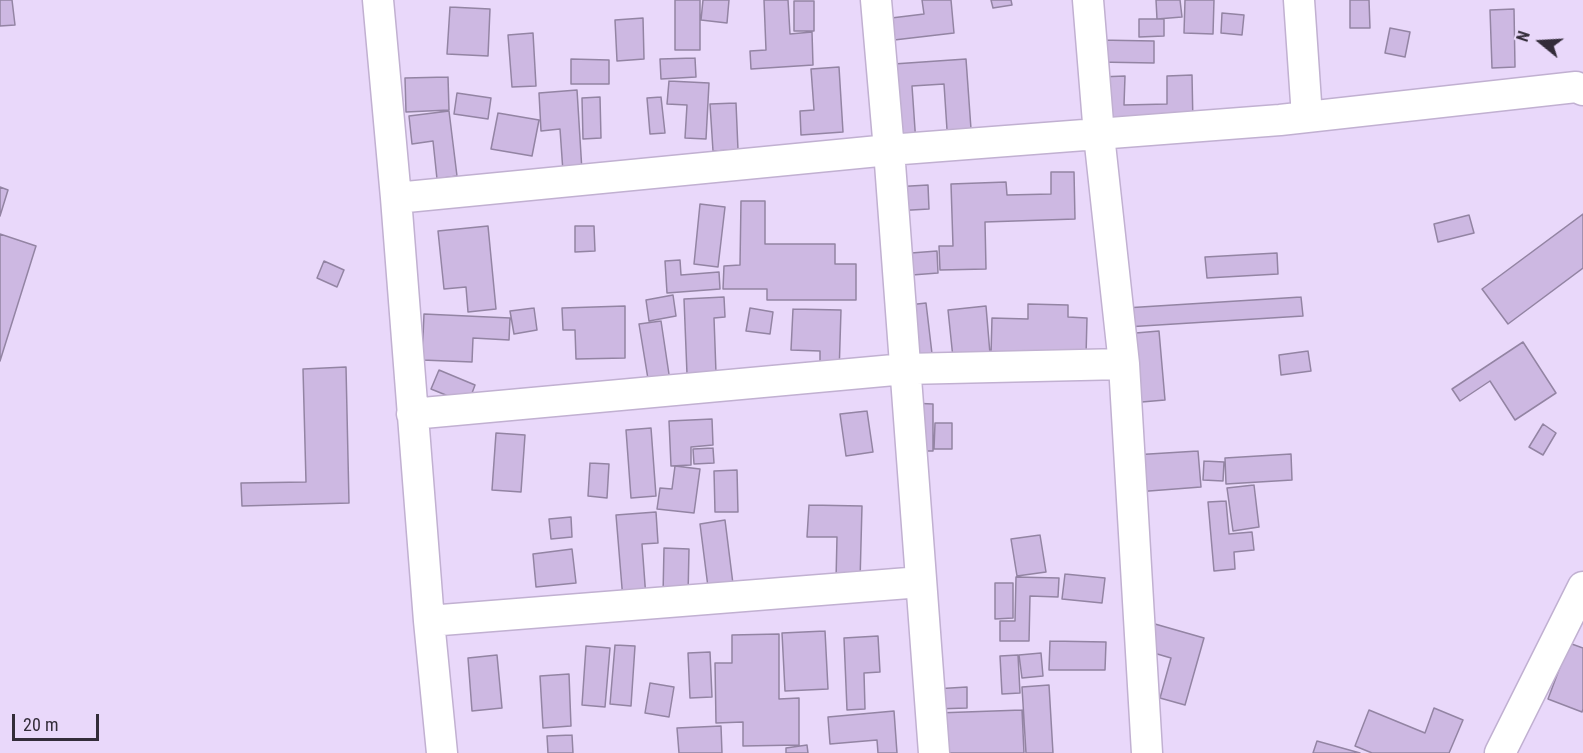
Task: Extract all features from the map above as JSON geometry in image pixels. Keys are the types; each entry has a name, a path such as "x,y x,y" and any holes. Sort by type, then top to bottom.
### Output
{"street":[{"path":"378,0 442,753"},
{"path":"876,0 934,753"},
{"path":"1088,0 1099,135 1124,364 1147,753"},
{"path":"1299,0 1307,117"},
{"path":"396,198 889,150 1307,117 1576,87 1583,90"},
{"path":"412,414 905,369 1124,364"},
{"path":"429,621 921,582"},
{"path":"1500,753 1583,587"}],"building":[{"path":"0,0 12,0 15,25 0,26"},
{"path":"675,0 700,0 700,50 675,50"},
{"path":"703,0 729,0 727,23 701,20"},
{"path":"764,0 788,0 790,34 812,32 813,65 751,69 750,51 766,50"},
{"path":"922,0 951,0 954,33 877,42 875,20 924,14"},
{"path":"991,0 1011,0 1012,5 993,8"},
{"path":"1156,0 1180,0 1182,17 1157,19"},
{"path":"1185,0 1214,0 1213,34 1184,33"},
{"path":"1350,0 1369,0 1370,28 1350,28"},
{"path":"794,1 814,1 814,31 794,31"},
{"path":"450,7 490,9 488,56 447,54"},
{"path":"1514,9 1515,67 1492,68 1490,10"},
{"path":"1222,13 1244,15 1242,35 1221,33"},
{"path":"643,18 644,59 617,61 615,20"},
{"path":"1139,19 1164,19 1164,36 1139,37"},
{"path":"1390,28 1410,32 1405,57 1385,53"},
{"path":"533,33 536,86 512,87 508,35"},
{"path":"1098,40 1154,41 1154,63 1097,62"},
{"path":"695,58 696,77 661,79 660,59"},
{"path":"571,59 609,60 609,84 571,84"},
{"path":"966,59 972,143 948,145 944,84 912,86 916,144 885,146 879,65"},
{"path":"839,67 843,132 801,135 800,111 814,110 811,69"},
{"path":"1192,75 1193,125 1100,127 1099,77 1125,76 1124,105 1167,104 1167,76"},
{"path":"448,77 449,110 406,112 405,78"},
{"path":"669,81 709,83 706,139 685,138 687,105 667,104"},
{"path":"577,90 582,171 563,172 560,129 541,131 539,93"},
{"path":"457,93 491,98 488,119 454,114"},
{"path":"600,97 601,138 583,139 582,98"},
{"path":"661,97 665,133 650,134 647,98"},
{"path":"736,103 738,150 713,151 710,104"},
{"path":"449,111 457,176 437,179 433,141 412,144 409,116"},
{"path":"498,113 539,120 532,156 491,149"},
{"path":"1051,172 1074,172 1075,219 985,222 986,269 940,270 939,246 953,246 951,184 1006,182 1007,195 1051,194"},
{"path":"928,185 929,209 894,211 893,187"},
{"path":"0,187 8,190 0,216"},
{"path":"741,201 765,201 765,244 835,244 835,264 856,264 856,300 767,300 767,289 723,289 724,266 740,265"},
{"path":"700,204 725,207 718,267 694,264"},
{"path":"1583,214 1583,268 1508,324 1482,289"},
{"path":"1469,215 1474,233 1438,242 1434,224"},
{"path":"488,226 496,309 468,312 466,287 444,289 438,231"},
{"path":"575,226 594,226 595,251 575,252"},
{"path":"0,234 36,246 0,361"},
{"path":"937,251 938,273 899,276 898,254"},
{"path":"1277,253 1278,274 1207,278 1205,257"},
{"path":"680,260 681,275 719,272 720,289 667,293 665,261"},
{"path":"324,261 344,270 337,287 317,278"},
{"path":"673,295 676,316 649,321 646,300"},
{"path":"724,297 725,317 714,318 716,373 687,374 684,299"},
{"path":"1301,297 1303,316 1126,327 1125,308"},
{"path":"926,303 933,362 907,366 900,306"},
{"path":"1028,304 1068,305 1068,317 1087,318 1086,356 991,355 992,318 1028,319"},
{"path":"625,306 625,358 576,359 575,330 563,330 562,308"},
{"path":"986,306 990,354 953,358 948,310"},
{"path":"534,308 537,330 514,334 510,311"},
{"path":"750,308 773,312 770,334 746,331"},
{"path":"793,309 841,310 839,374 820,374 820,351 791,350"},
{"path":"424,314 510,318 509,340 473,338 472,362 422,360"},
{"path":"661,321 670,381 649,385 639,324"},
{"path":"1159,331 1165,400 1130,403 1124,334"},
{"path":"1523,342 1556,393 1515,420 1490,381 1460,401 1452,389"},
{"path":"1308,351 1311,371 1281,375 1279,355"},
{"path":"346,367 349,503 242,506 241,483 306,482 303,369"},
{"path":"439,370 475,385 468,404 431,389"},
{"path":"910,403 933,404 933,451 910,451"},
{"path":"867,411 873,452 846,456 840,414"},
{"path":"712,419 713,445 691,447 691,465 671,466 669,421"},
{"path":"935,423 952,423 952,449 934,449"},
{"path":"1543,424 1556,433 1543,455 1529,447"},
{"path":"651,428 656,496 631,498 626,430"},
{"path":"496,433 525,435 521,492 492,490"},
{"path":"713,448 714,463 694,464 693,449"},
{"path":"1198,451 1201,487 1136,492 1133,455"},
{"path":"1291,454 1292,480 1226,484 1225,458"},
{"path":"1204,461 1224,462 1223,481 1203,480"},
{"path":"590,463 609,464 607,498 588,496"},
{"path":"675,466 700,469 694,513 657,509 660,488 672,489"},
{"path":"737,470 738,512 715,512 714,471"},
{"path":"1254,485 1259,527 1233,531 1227,488"},
{"path":"1226,501 1229,534 1252,532 1254,550 1234,552 1235,569 1214,571 1208,502"},
{"path":"809,505 862,506 860,581 836,580 837,537 807,537"},
{"path":"656,512 658,543 642,544 646,598 623,600 616,515"},
{"path":"571,517 572,537 551,539 549,519"},
{"path":"725,520 734,592 709,595 700,524"},
{"path":"1040,535 1046,572 1017,576 1011,539"},
{"path":"664,548 689,549 688,596 663,595"},
{"path":"572,549 576,583 536,587 533,554"},
{"path":"1065,574 1105,578 1102,603 1062,599"},
{"path":"1016,577 1059,578 1058,597 1030,596 1029,641 1000,641 1000,621 1015,621"},
{"path":"995,583 1013,583 1013,618 995,619"},
{"path":"1148,622 1204,638 1185,705 1160,698 1171,658 1140,649"},
{"path":"825,631 828,689 785,691 782,633"},
{"path":"779,634 779,699 799,698 799,745 743,746 743,722 716,723 715,663 732,663 732,635"},
{"path":"878,636 880,672 864,673 865,709 847,710 844,638"},
{"path":"1050,641 1106,642 1105,670 1049,670"},
{"path":"1569,643 1583,648 1582,712 1548,699"},
{"path":"615,645 635,646 631,706 610,704"},
{"path":"586,646 610,648 605,707 582,705"},
{"path":"710,652 712,697 690,698 688,653"},
{"path":"1041,653 1043,676 1022,678 1019,655"},
{"path":"497,655 502,708 472,711 468,658"},
{"path":"1018,655 1020,693 1002,694 1000,656"},
{"path":"569,674 571,726 543,728 540,676"},
{"path":"650,683 674,687 669,717 645,713"},
{"path":"1049,685 1053,753 1026,753 1022,687"},
{"path":"967,687 967,708 935,709 934,689"},
{"path":"1434,708 1463,720 1449,753 1372,753 1355,746 1369,710 1425,733"},
{"path":"1022,710 1024,753 938,753 937,713"},
{"path":"894,711 897,753 878,753 877,740 830,744 828,717"},
{"path":"721,726 722,753 679,753 677,728"},
{"path":"572,735 573,753 548,753 547,736"},
{"path":"1317,741 1360,753 1313,753"},
{"path":"807,745 808,753 786,753 786,748"}]}
